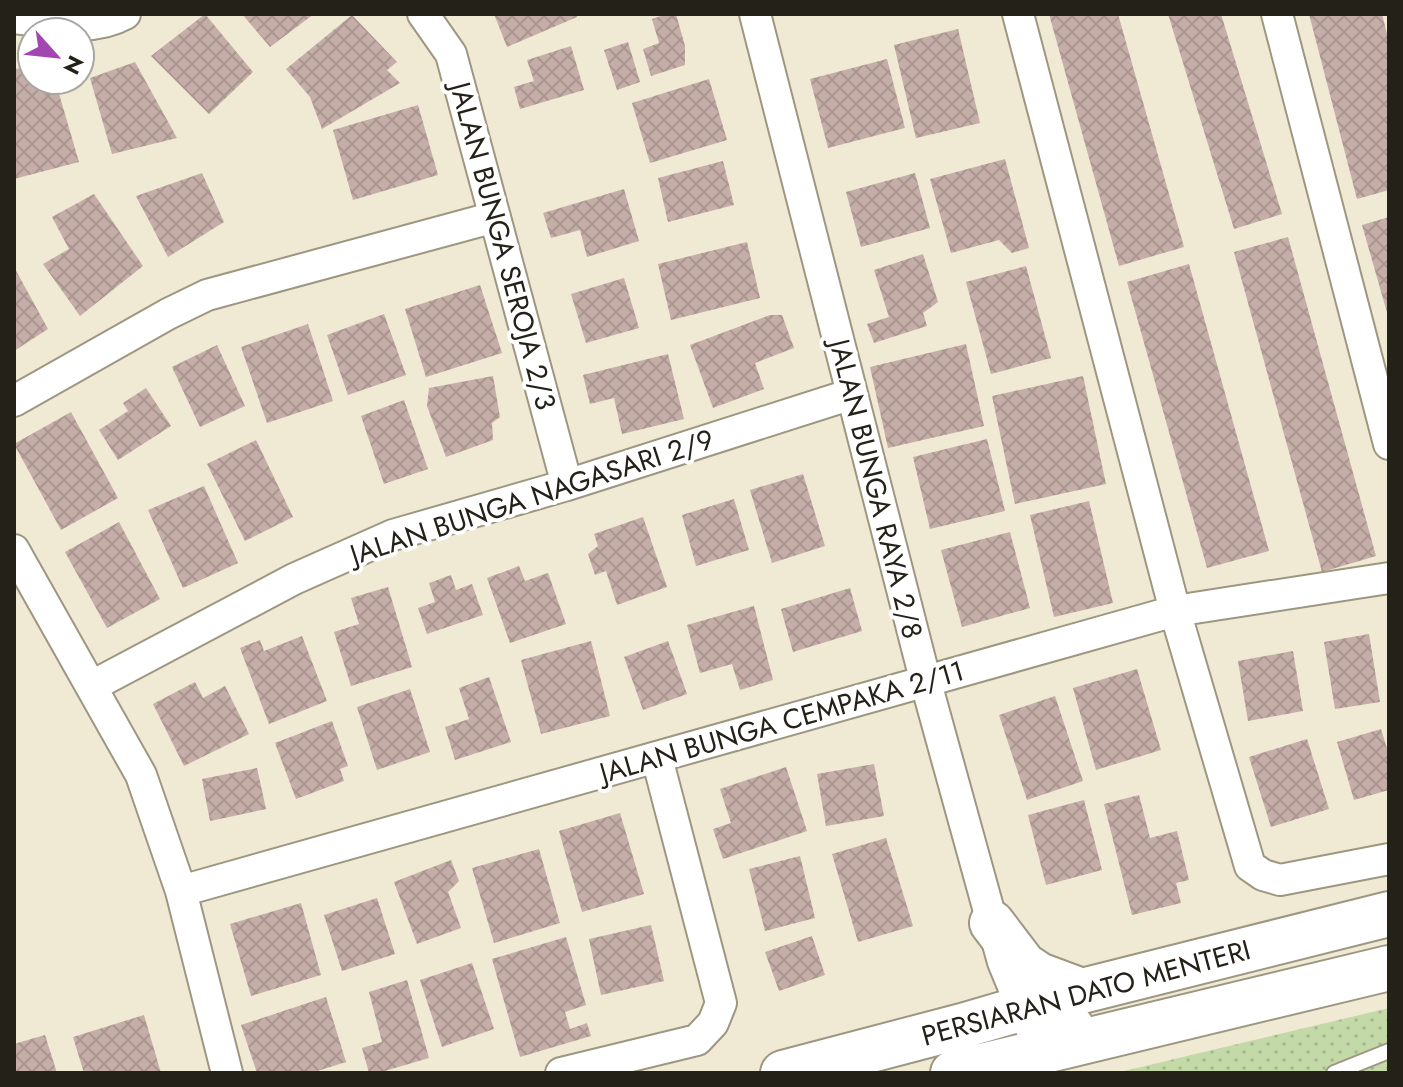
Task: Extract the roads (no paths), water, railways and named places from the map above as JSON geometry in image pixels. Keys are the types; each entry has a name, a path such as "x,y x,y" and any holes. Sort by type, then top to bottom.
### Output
{"main road":[{"name":"PERSIARAN DATO MENTERI","path":"783,1073 1082,991 1389,914"},
{"path":"998,942 1039,975 1082,991"},
{"path":"962,1026 987,1008 998,986 998,942"},
{"name":"PERSIARAN DATO MENTERI","path":"953,1073 1389,968"}],"street":[{"path":"14,18 86,26 112,21 125,14"},
{"name":"JALAN BUNGA SEROJA 2/3","path":"423,14 451,54 567,485"},
{"path":"1018,14 1175,611 1250,866 1263,875 1280,880 1389,859"},
{"path":"1277,14 1389,444"},
{"name":"JALAN BUNGA RAYA 2/8","path":"763,16 852,394 926,683 998,942 1022,1008"},
{"path":"14,401 207,295 495,217"},
{"name":"JALAN BUNGA NAGASARI 2/9","path":"92,686 294,579 393,535 567,485 852,394"},
{"path":"14,550 141,775 181,891 227,1073"},
{"name":"JALAN BUNGA CEMPAKA 2/11","path":"181,891 1175,611 1389,578"},
{"path":"561,1073 697,1040 713,1023 721,1003 657,758"},
{"path":"1022,1008 1029,1025 1040,1032 1089,1021 1129,1030"}],"lane":[{"path":"1334,1073 1389,1051"}]}
